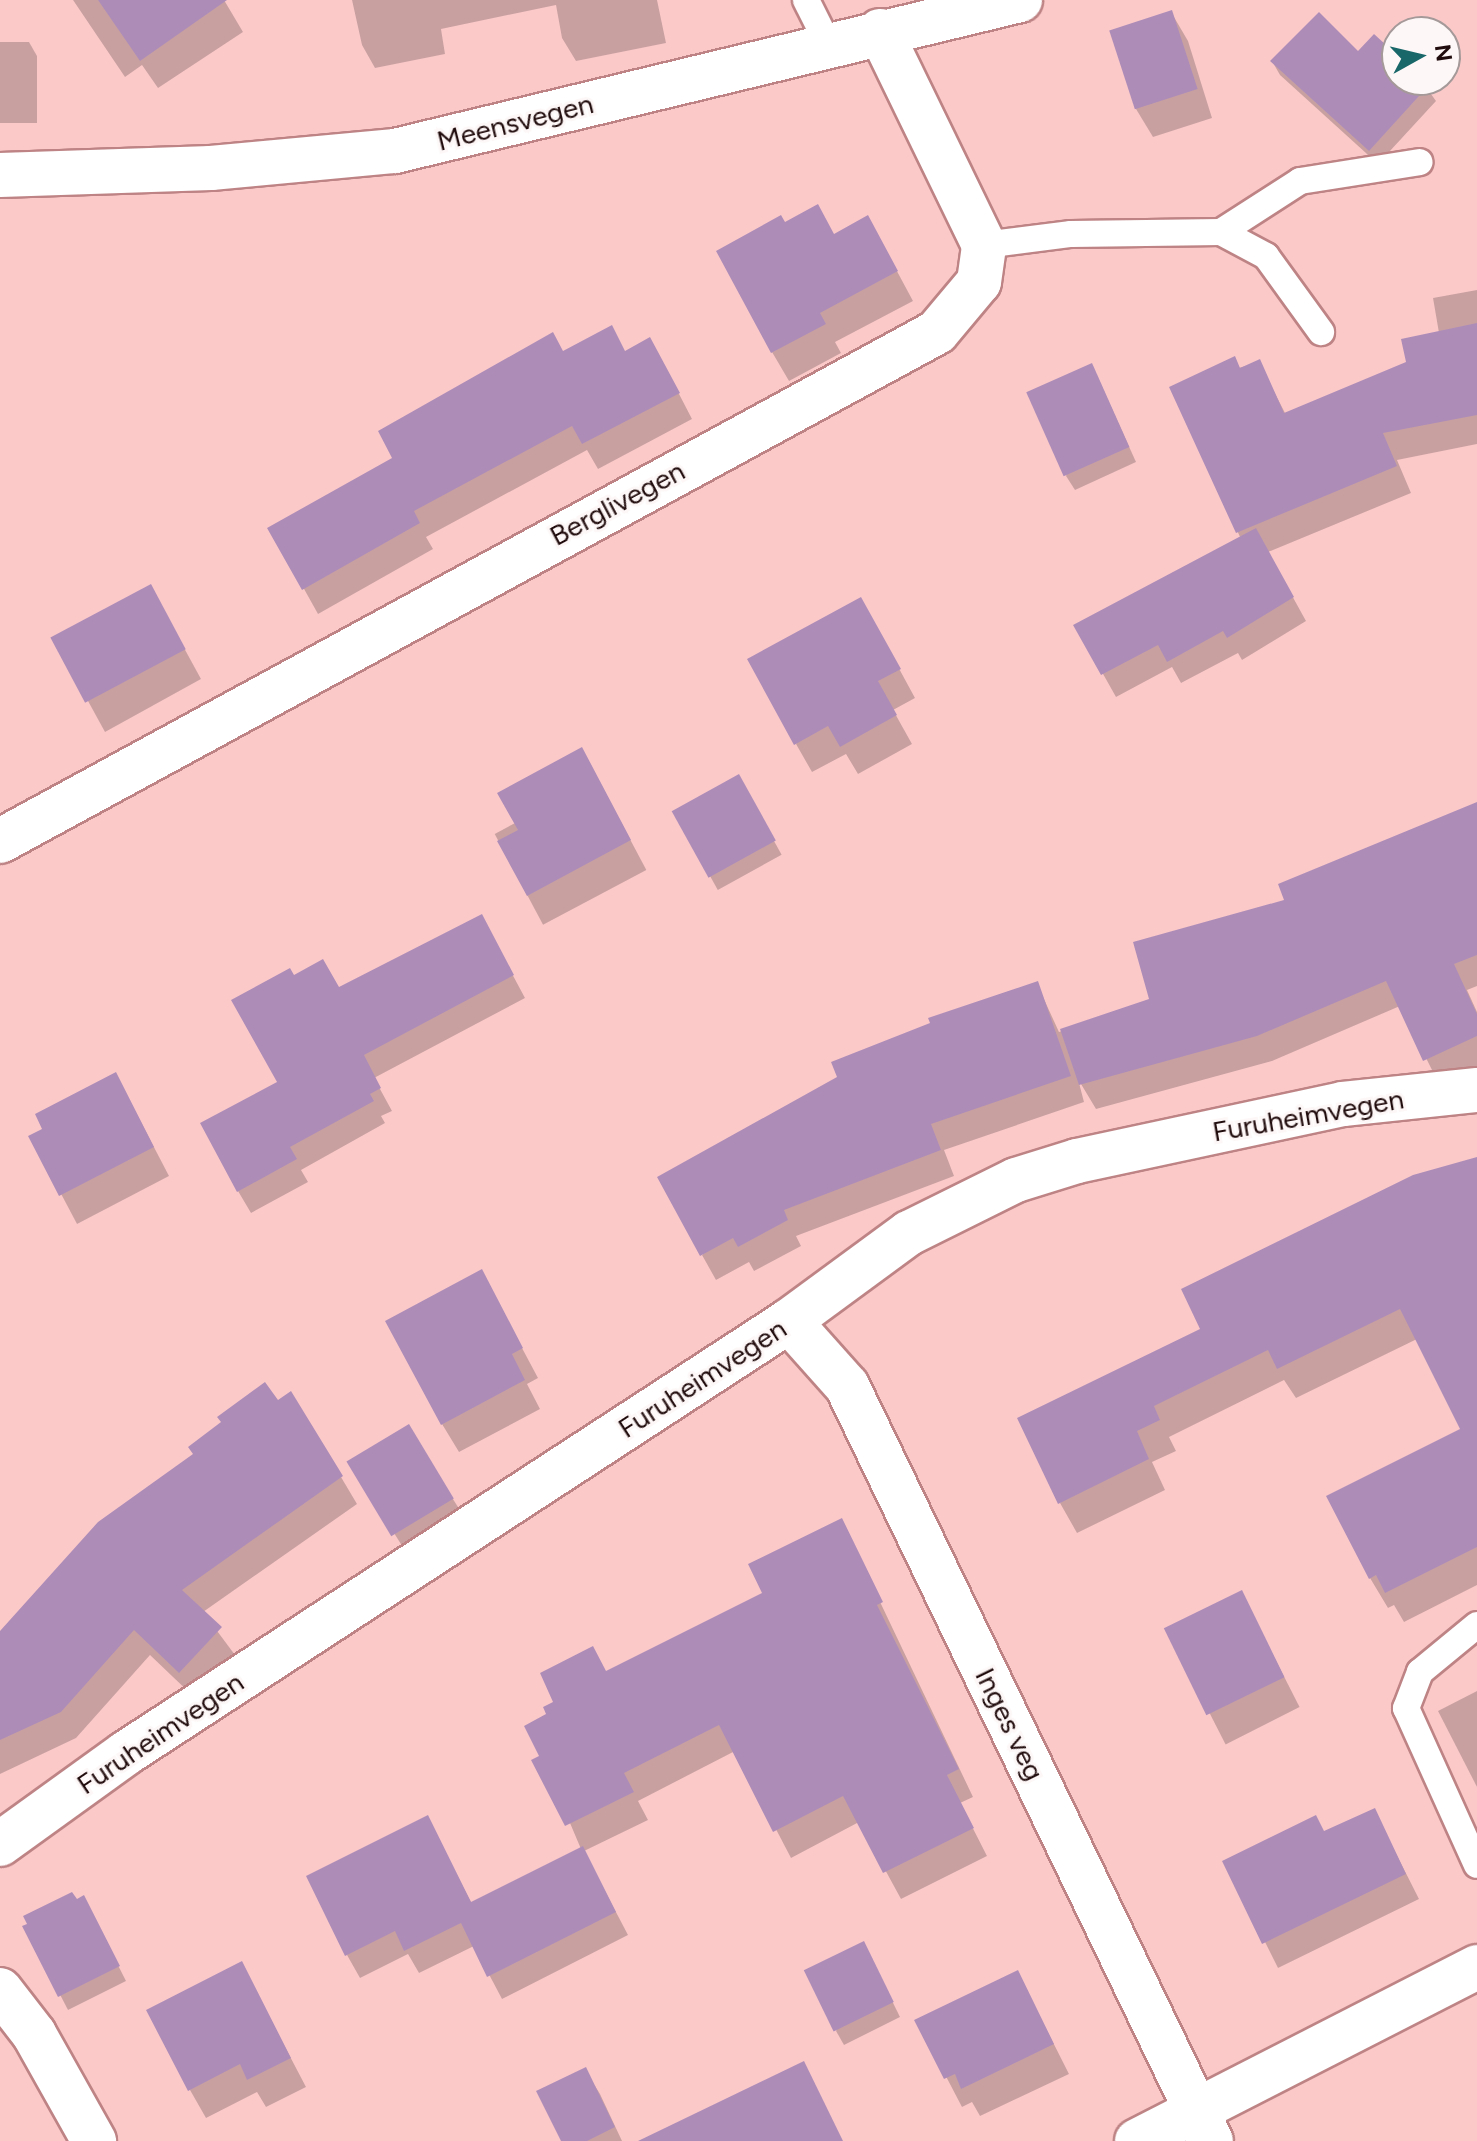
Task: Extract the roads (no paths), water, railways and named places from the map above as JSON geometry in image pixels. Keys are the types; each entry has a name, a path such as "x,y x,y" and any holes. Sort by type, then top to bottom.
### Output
{"street":[{"name":"Meensvegen","path":"0,175 211,168 395,151 880,31 1020,0"},
{"path":"880,31 984,245"},
{"name":"Berglivegen","path":"0,841 937,332 979,282 984,245"},
{"name":"Furuheimvegen","path":"0,1844 126,1753 789,1321 909,1233 1016,1180 1077,1161 1343,1104 1477,1090"},
{"name":"Inges veg","path":"789,1321 847,1386 1204,2127"},
{"path":"1137,2141 1204,2127 1477,1967"},
{"path":"0,1990 34,2034 94,2141"}],"lane":[{"path":"806,0 828,44"},
{"path":"1221,232 1300,181 1420,162"},
{"path":"984,245 1071,234 1221,232 1266,256 1321,332"},
{"path":"1477,1625 1420,1672 1406,1708 1477,1865"}]}
